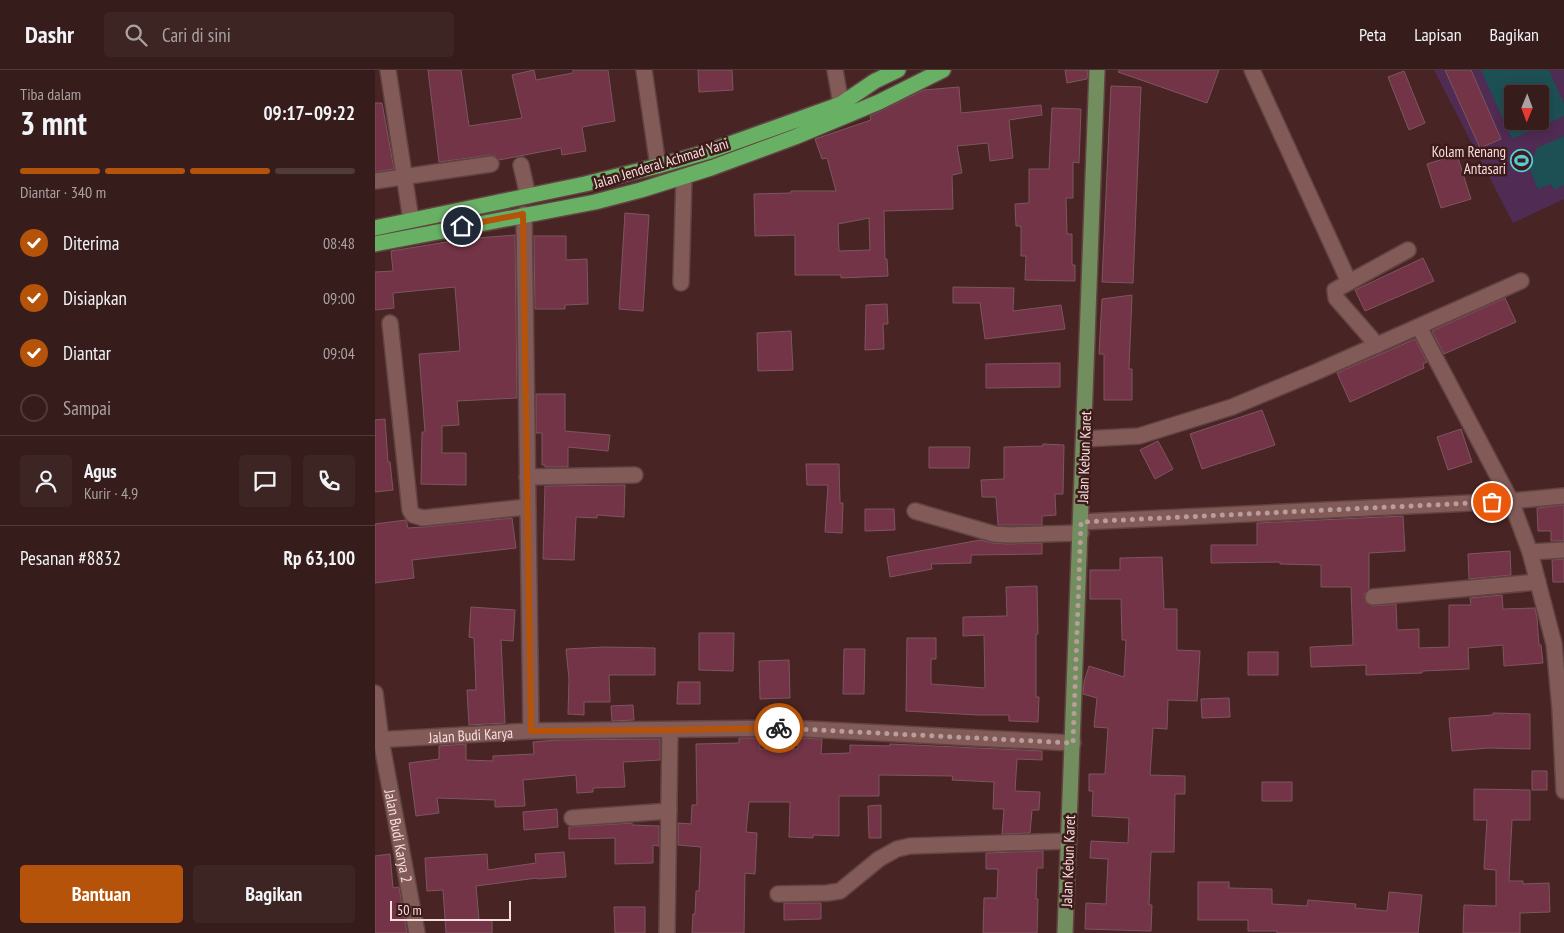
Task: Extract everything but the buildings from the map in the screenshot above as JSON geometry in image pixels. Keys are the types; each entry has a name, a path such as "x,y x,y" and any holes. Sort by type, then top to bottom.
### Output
{"highway":[{"name":"Jalan Jenderal Achmad Yani","path":"375,228 529,196 658,166 710,151 841,104 875,81 898,70"},
{"name":"Jalan Jenderal Achmad Yani","path":"375,244 523,214 595,202 684,177 779,143 836,120 879,102 943,70"}],"main road":[{"name":"Jalan Kebun Karet","path":"1065,933 1097,70"}],"street":[{"path":"388,70 411,220"},
{"path":"644,70 658,166"},
{"path":"835,70 841,104"},
{"path":"1252,70 1349,282"},
{"path":"375,181 491,164"},
{"path":"521,165 529,196"},
{"path":"681,283 684,177"},
{"name":"Jalan Budi Karya","path":"378,740 531,731 523,214"},
{"path":"1377,346 1335,295 1335,290 1409,250"},
{"path":"1084,438 1125,438 1155,432 1232,407 1377,346 1521,280"},
{"path":"390,323 410,510 413,515 423,518 527,507"},
{"path":"1419,327 1511,501 1530,552 1555,644 1564,791"},
{"path":"527,477 635,475"},
{"path":"915,511 994,534 1008,535 1081,527 1511,501 1564,496"},
{"path":"1530,552 1564,550"},
{"path":"1373,597 1538,582"},
{"name":"Jalan Budi Karya 2","path":"375,693 378,740 417,933"},
{"path":"531,731 787,728 1073,743"},
{"path":"667,933 670,730"},
{"path":"573,818 669,811"},
{"path":"778,894 840,891 879,859 897,849 910,846 1069,842"}],"shaded area":[{"name":"Kolam Renang Antasari","path":"1434,70 1564,70 1564,199 1513,223"}],"water":[{"path":"1481,70 1549,70 1564,104 1564,116 1549,123 1549,85 1504,85 1504,121"},
{"path":"1508,130 1532,130 1512,139"},
{"path":"1564,136 1564,185 1554,190 1551,184 1538,189 1529,167 1537,148"}],"way so far":[{"path":"779,728 1073,743 1081,522 1492,502"}],"place":[{"name":"Kolam Renang Antasari","path":"1522,160"}],"route":[{"path":"462,226 523,214 531,731 779,728"}]}
